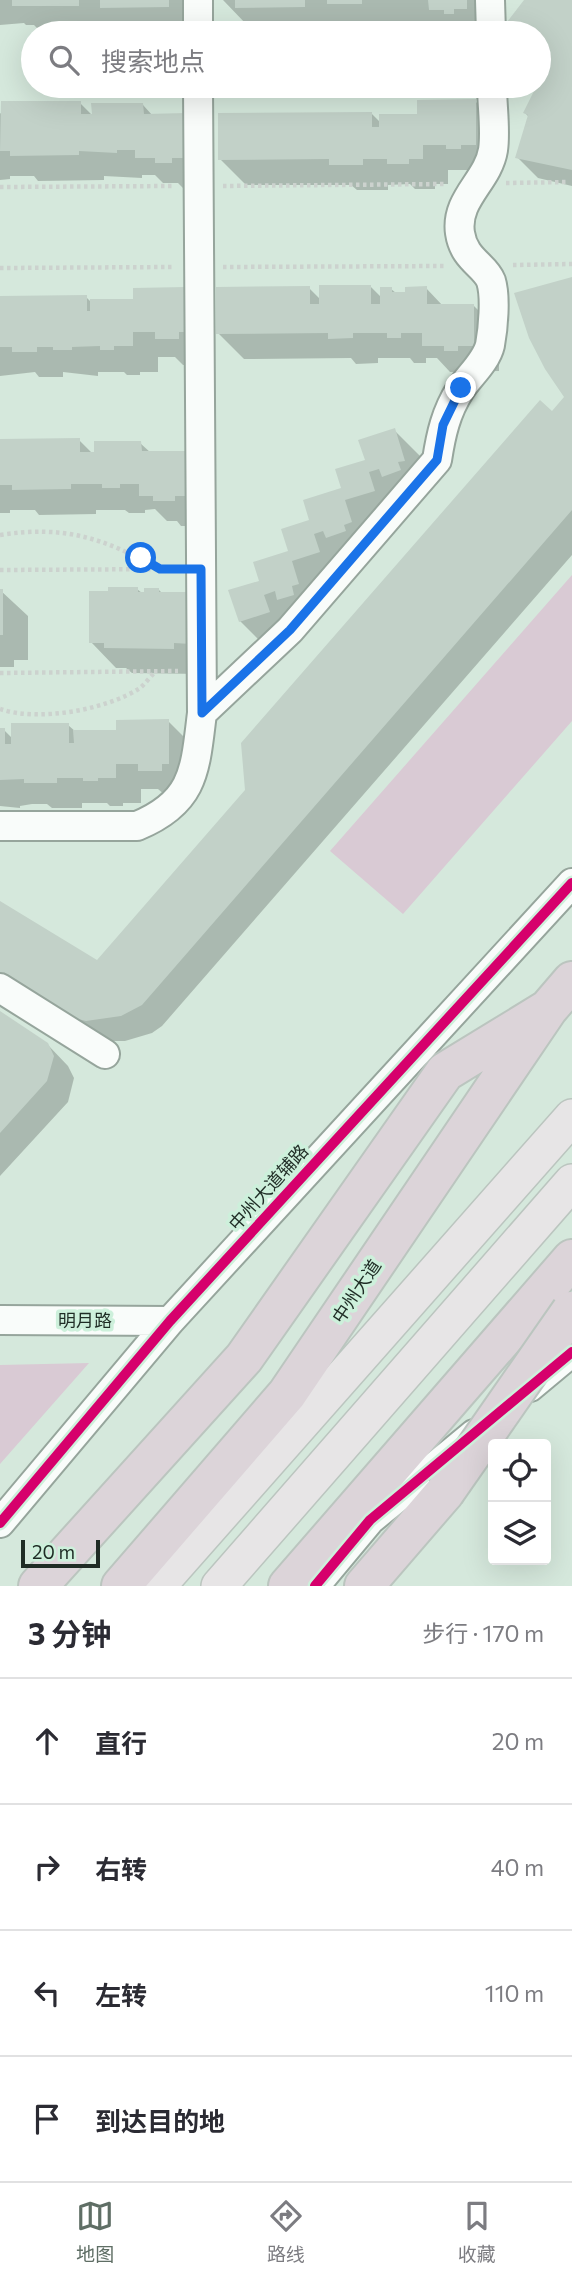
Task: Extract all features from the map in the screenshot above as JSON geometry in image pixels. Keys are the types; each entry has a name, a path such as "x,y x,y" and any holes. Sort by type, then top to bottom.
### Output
{"highway":[{"path":"38,1586 244,1359 445,1072 560,995"},
{"name":"中州大道","path":"121,1586 286,1394 560,995"},
{"path":"288,1586 572,1259"},
{"path":"364,1586 445,1492 572,1310"}],"main road":[{"path":"167,1576 572,1116"},
{"path":"219,1586 572,1182"}],"street":[{"path":"198,0 198,21"},
{"path":"490,0 491,21"},
{"path":"0,827 137,826 158,817 183,793 195,767 202,713 198,98"},
{"path":"202,713 290,630 437,460 443,425 451,406 489,349 493,318 491,280 467,254 460,235 459,220 464,203 486,170 493,150 492,98"},
{"name":"中州大道辅路","path":"0,1523 170,1321 572,883"},
{"path":"0,988 105,1054"},
{"name":"明月路","path":"0,1320 170,1321"},
{"path":"315,1586 370,1521 571,1355"}],"path":[{"path":"0,187 569,182"},
{"path":"0,268 572,264"},
{"path":"0,535 51,532 85,535 113,544 160,569"},
{"path":"0,570 201,569"},
{"path":"0,673 202,671"},
{"path":"0,709 11,713 65,713 91,708 142,687 155,672"}],"shaded area":[{"path":"572,575 572,721 403,914 330,851"},
{"path":"89,1363 0,1464 0,1365"}],"building":[{"path":"12,0 79,0 79,6 12,6"},
{"path":"100,0 169,0 169,7 100,8"},
{"path":"235,0 305,0 305,7 235,8"},
{"path":"327,0 362,0 362,4 327,4"},
{"path":"428,0 467,0 467,9 454,9 454,14 444,14 444,10 429,10"},
{"path":"524,0 572,0 572,170 515,158 528,115 523,113 530,98 551,98 551,21 508,21"},
{"path":"476,99 476,145 446,149 446,145 423,145 423,159 409,159 409,164 387,164 387,159 363,159 363,165 329,165 329,159 218,160 218,113 372,112 372,127 379,127 379,114 417,114 417,100"},
{"path":"1,101 81,101 81,114 92,114 91,103 143,103 144,114 187,113 187,158 172,158 172,163 155,163 155,158 135,158 135,150 117,150 117,153 79,151 79,155 10,156 10,151 0,151"},
{"path":"572,277 572,510 142,1005 121,1016 86,1021 70,1017 0,974 0,901 97,960 245,790 241,743 540,400 552,411 564,397 529,338 514,293"},
{"path":"319,285 371,285 371,304 380,304 380,287 392,287 392,292 405,292 405,287 427,286 427,304 474,304 474,346 458,346 458,351 444,351 444,346 422,346 422,333 401,333 401,338 387,338 387,333 353,333 353,338 328,339 328,333 216,334 216,287 310,286 310,304 319,304"},
{"path":"186,287 186,332 179,332 179,339 155,339 155,332 133,332 133,346 114,346 114,350 100,350 100,346 72,347 72,350 37,347 37,352 12,352 12,347 0,347 0,296 87,295 87,311 90,311 90,299 133,299 133,288"},
{"path":"395,428 405,461 398,462 401,470 382,477 379,469 369,472 375,491 345,500 352,522 344,525 346,531 326,538 323,531 314,534 320,552 292,561 299,584 292,586 294,595 277,600 275,591 264,595 270,612 239,622 228,590 259,581 253,562 288,551 281,529 309,520 303,500 341,488 335,469 365,460 358,440"},
{"path":"80,438 80,452 94,452 94,441 141,441 142,451 188,451 189,496 175,496 175,501 153,501 153,496 139,496 139,484 102,488 102,484 71,484 71,489 12,490 12,485 0,485 0,439"},
{"path":"108,587 138,587 138,592 144,592 144,588 159,588 159,592 186,592 186,601 191,601 191,644 174,643 174,649 104,648 104,643 89,643 89,591 108,591"},
{"path":"0,589 3,589 3,635 0,635"},
{"path":"169,719 169,764 162,764 162,771 138,771 138,764 116,764 116,778 98,778 98,781 83,781 83,778 57,778 57,783 24,783 24,779 0,780 0,728 5,728 5,744 11,744 11,723 69,723 69,743 74,743 73,730 116,730 116,720"},
{"path":"0,1011 48,1043 54,1056 47,1081 0,1133"}],"cycle path":[{"path":"0,1523 170,1321 572,883"},
{"path":"315,1586 370,1520 572,1352"}],"route":[{"path":"141,558 160,569 201,569 202,713 290,630 437,460 443,425 461,388"}]}
